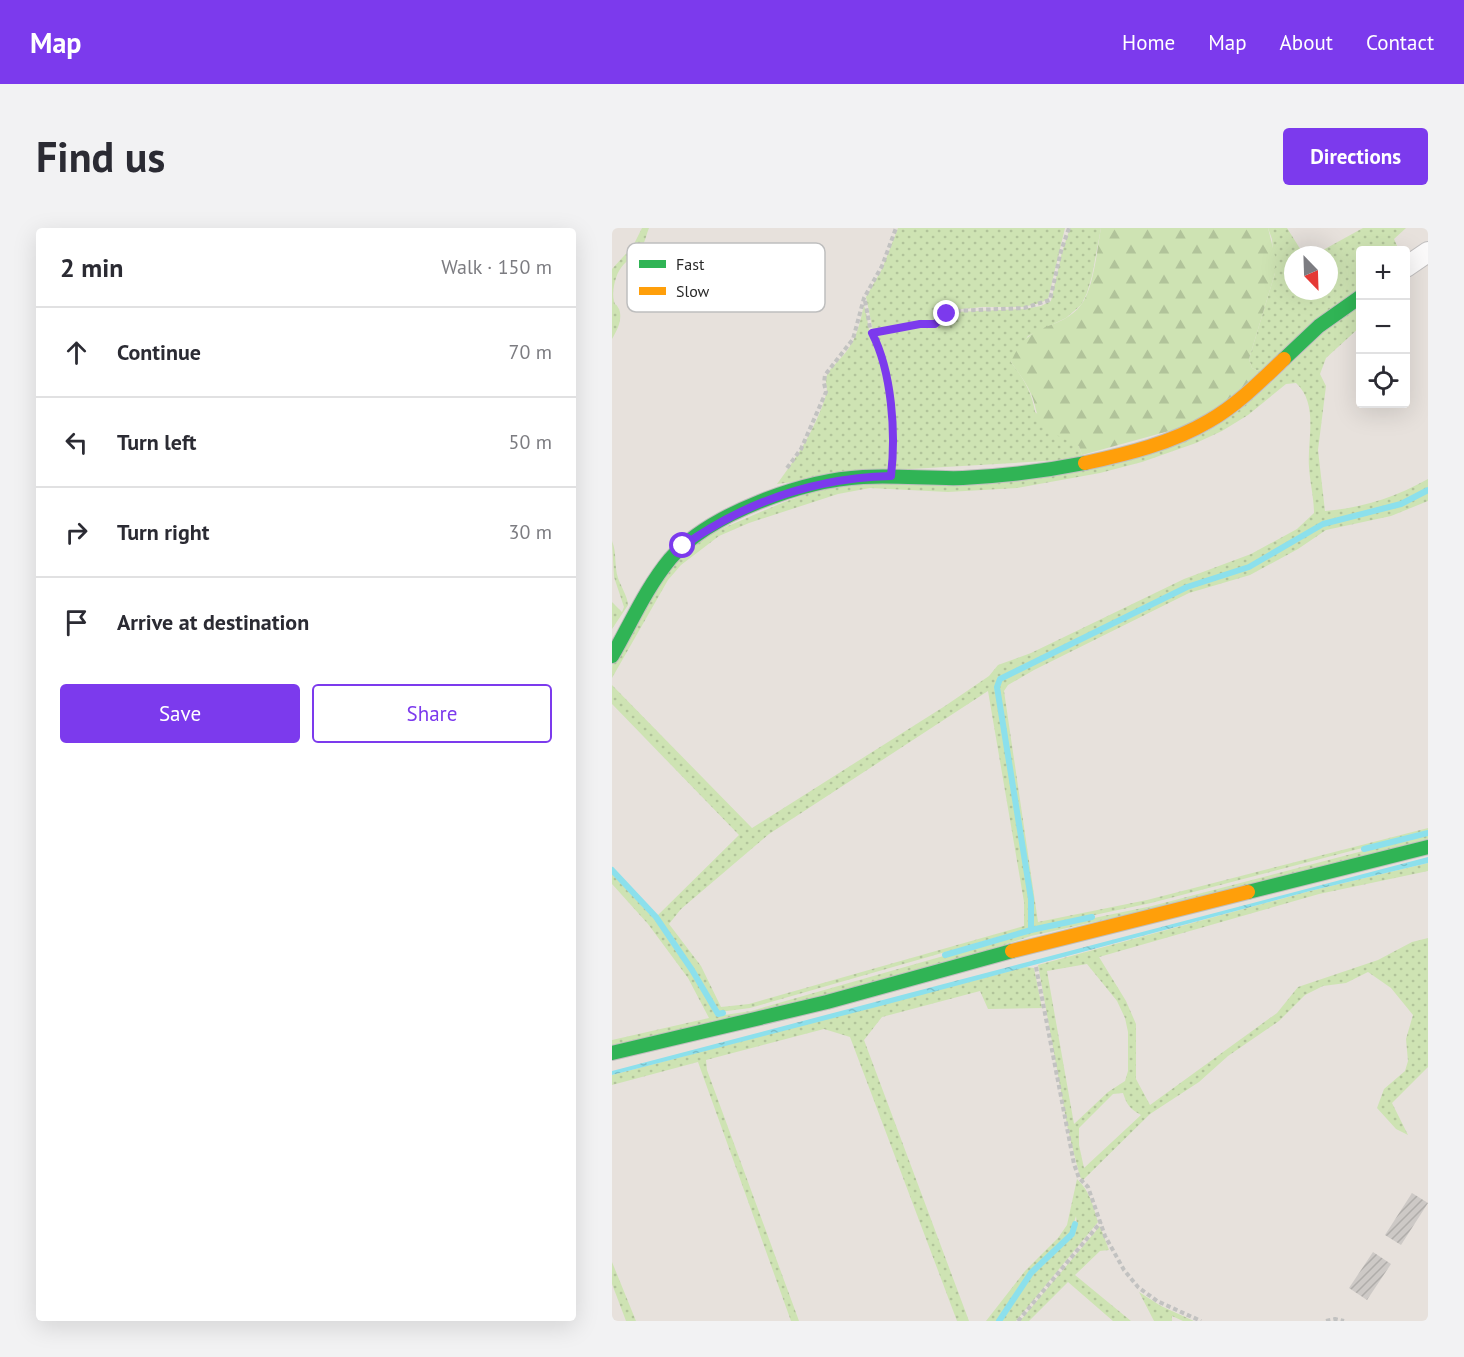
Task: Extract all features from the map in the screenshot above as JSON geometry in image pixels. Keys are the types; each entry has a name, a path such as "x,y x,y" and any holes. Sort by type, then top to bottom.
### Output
{"street":[{"path":"1410,264 1428,252"},
{"path":"612,656 669,560 683,546 707,529 749,507 798,489 832,481 891,476 962,478 1061,467 1098,461 1168,441 1196,429 1238,403 1314,330 1356,300"},
{"path":"612,1053 827,1002 1029,946 1428,847"}],"path":[{"path":"774,498 776,484 801,449 818,414 826,392 825,375 853,339 864,298 882,266 896,228"},
{"path":"872,333 920,324 935,324 954,311 1024,308 1050,300 1061,251 1069,228"},
{"path":"864,298 872,333 878,345 891,406 893,457 891,476"},
{"path":"1036,965 1074,1164 1079,1178 1088,1187 1113,1254 1138,1287 1157,1302 1201,1321"},
{"path":"1018,1321 1101,1222"},
{"path":"1326,1321 1335,1319 1344,1321"}],"green space":[{"path":"642,228 649,228 644,243 634,243"},
{"path":"898,228 1065,228 1048,299 1023,307 952,310 935,323 921,322 873,331 866,297 882,269"},
{"path":"1070,228 1101,228 1087,293 1081,305 1066,318 1028,336 1011,362 1026,385 1035,412 1079,446 1082,455 1080,459 894,470 891,400 885,366 873,334 920,326 936,326 955,312 1024,309 1041,306 1051,301"},
{"path":"1101,228 1268,228 1275,256 1275,273 1249,359 1252,368 1263,373 1198,423 1082,455 1079,446 1046,428 1038,417 1029,390 1011,362 1026,338 1063,320 1081,305 1092,279"},
{"path":"1268,228 1287,228 1298,246 1284,246 1284,300 1338,300 1338,246 1330,246 1363,228 1406,228 1394,239 1397,246 1356,246 1356,293 1263,373 1252,368 1249,359 1275,273 1272,239"},
{"path":"627,253 627,261 618,273 613,289 613,298 619,309 620,321 612,339 612,269"},
{"path":"864,305 870,332 878,349 888,394 892,440 890,470 777,484 811,431 827,392 827,376 853,341"},
{"path":"1356,306 1356,331 1326,358 1320,374 1326,386 1318,450 1325,511 1378,501 1428,479 1428,488 1401,503 1322,523 1249,566 1186,586 999,678 995,687 1030,899 1029,928 750,1008 719,1012 657,916 739,835 612,704 612,685 752,828 945,706 989,676 998,665 1031,653 1184,579 1251,554 1297,529 1314,513 1309,467 1310,412 1303,392 1296,383 1286,384 1248,415 1222,431 1142,462 1100,473 1017,488 948,492 870,488 838,494 749,523 719,536 681,565 668,580 612,678 613,660 619,647 670,566 697,542 723,528 780,504 829,487 879,480 971,482 1034,477 1107,465 1179,444 1230,417","holes":["988,691 1024,902 1024,926 749,1004 721,1007 701,966 669,924 681,909 769,834"]},
{"path":"1428,492 1428,501 1391,516 1326,530 1298,549 1250,575 1189,593 1034,670 1008,685 1004,691 1038,922 1147,900 1428,828 1428,831 1151,903 1033,928 1033,899 998,687 1001,681 1187,589 1250,569 1323,525 1402,506"},
{"path":"612,541 618,578 628,605 612,629 612,602 622,612 624,607 614,577"},
{"path":"1428,834 1428,839 1193,900 1031,936 976,954 756,1014 612,1047 612,1040 709,1018 688,978 648,924 612,884 612,872 655,918 718,1016 751,1011 1031,931 1152,906"},
{"path":"1428,863 1428,871 1319,894 1099,957 1126,1001 1136,1024 1136,1079 1150,1105 1277,1013 1298,987 1378,960 1412,942 1428,938 1428,1067 1392,1103 1408,1135 1396,1129 1377,1108 1384,1089 1405,1071 1408,1061 1406,1039 1413,1015 1391,988 1368,972 1346,983 1323,986 1305,995 1279,1021 1228,1056 1199,1082 1150,1114 1083,1180 1080,1177 1068,1130 1038,965 1310,891","holes":["1087,964 1117,1001 1125,1018 1128,1032 1128,1071 1125,1081 1108,1092 1074,1124 1047,971","1123,1093 1129,1106 1141,1115 1084,1168 1079,1145 1079,1128 1113,1094"]},
{"path":"1026,967 1034,968 1042,1008 988,1009 980,991 882,1017 864,1040 969,1321 957,1321 850,1037 824,1029 706,1060 707,1070 799,1321 791,1321 698,1062 612,1085 612,1075"},
{"path":"1077,1179 1088,1194 1098,1222 1016,1321 1001,1321 1033,1274 1073,1234 1077,1225 1076,1216 1071,1233 1030,1272 997,1321 986,1321 1025,1271 1058,1238 1067,1225"},
{"path":"1100,1226 1109,1250 1100,1251 1075,1275 1131,1321 1113,1321 1068,1282 1029,1321 1020,1321"},
{"path":"612,1262 636,1321 626,1321 612,1284"},
{"path":"1139,1292 1161,1306 1194,1321 1183,1321 1172,1316 1172,1321 1154,1321"}],"water":[{"path":"1428,857 1428,863 1310,891 612,1075 612,1071"}],"building":[{"path":"1412,1193 1428,1203 1401,1245 1385,1235"},
{"path":"1373,1252 1391,1264 1367,1300 1349,1288"}],"waterway":[{"path":"1031,930 1031,899 997,687 1000,679 1187,587 1249,567 1323,524 1401,504 1428,490"},
{"path":"1364,849 1428,833"},
{"path":"612,870 656,917 718,1014 723,1013"},
{"path":"945,955 1031,930 1092,917"},
{"path":"999,1321 1031,1273 1072,1234 1075,1224"}],"traffic: fast":[{"path":"1284,359 1319,326 1356,300"},
{"path":"612,656 646,594 670,559 687,542 709,527 759,502 787,492 839,479 978,477 1040,471 1085,463"},
{"path":"1248,892 1428,847"},
{"path":"612,1053 827,1002 1012,951"}],"traffic: slow":[{"path":"1085,463 1149,447 1195,429 1239,400 1284,359"},
{"path":"1012,951 1248,892"}],"route":[{"path":"683,546 707,529 749,507 798,489 860,477 891,476 893,457 891,406 878,345 872,333 920,324 935,324 947,314"}]}
